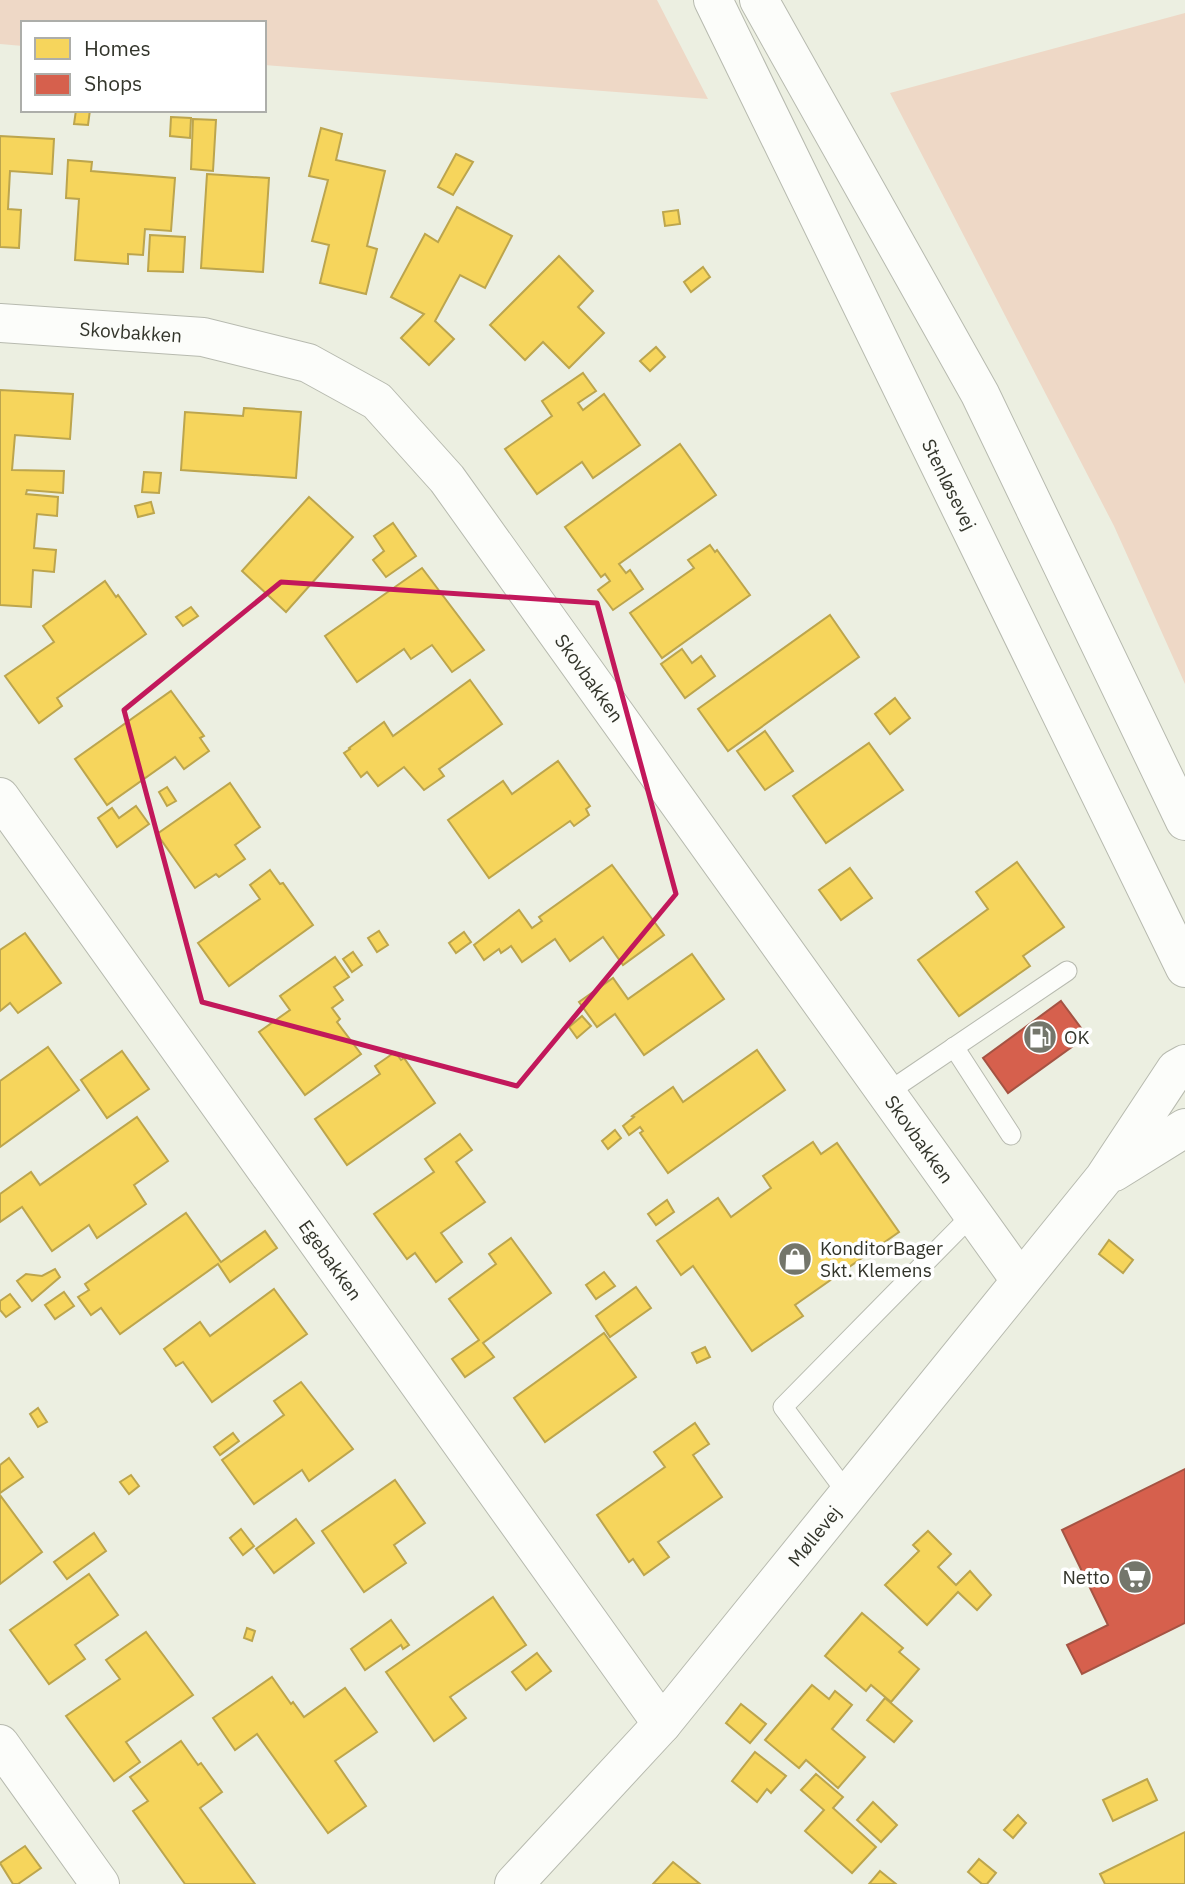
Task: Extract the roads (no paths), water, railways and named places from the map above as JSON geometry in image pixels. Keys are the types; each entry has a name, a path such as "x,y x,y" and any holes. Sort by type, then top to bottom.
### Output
{"street":[{"name":"Stenløsevej","path":"713,0 1185,968"},
{"path":"759,0 980,394 1185,821"},
{"name":"Skovbakken","path":"0,323 203,337 308,363 377,401 447,479 1020,1280"},
{"name":"Egebakken","path":"0,797 662,1724"},
{"name":"Møllevej","path":"525,1881 662,1724 1104,1178 1176,1069 1185,1064"},
{"name":"Møllevej","path":"1104,1178 1185,1128"},
{"path":"0,1744 100,1884"}],"lane":[{"path":"885,1094 1067,971"},
{"path":"954,1047 1011,1135"},
{"path":"848,1493 783,1407 972,1215"}],"place":[{"name":"OK","path":"1040,1037"},
{"name":"KonditorBager Skt. Klemens","path":"795,1259"},
{"name":"Netto","path":"1135,1577"}]}
